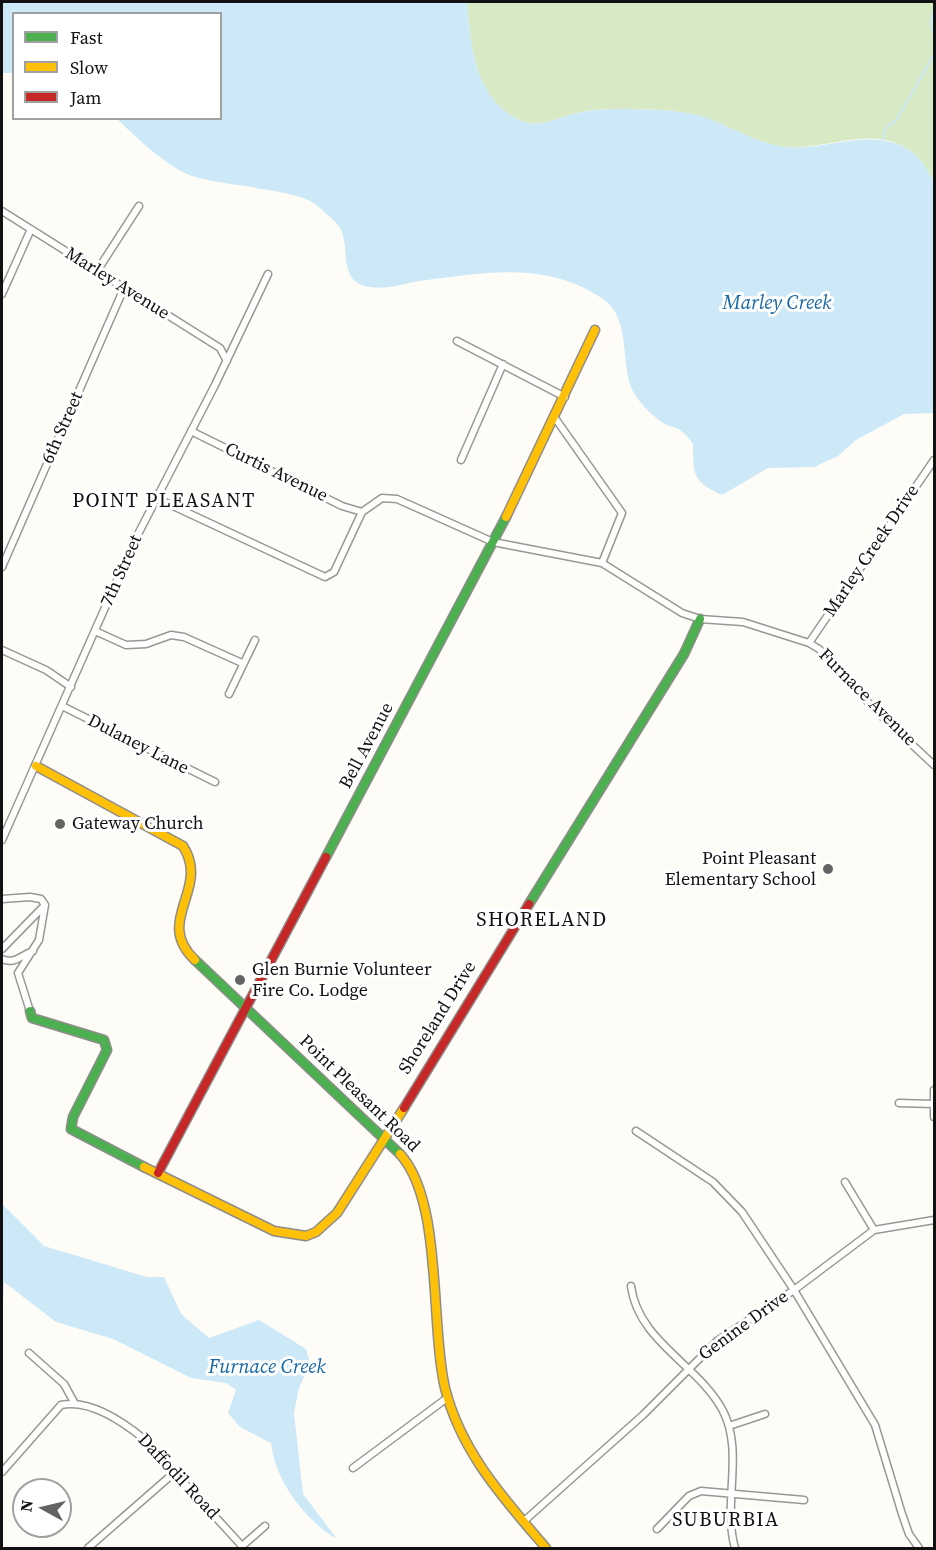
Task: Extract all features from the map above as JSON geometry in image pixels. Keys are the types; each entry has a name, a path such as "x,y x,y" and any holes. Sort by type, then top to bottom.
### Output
{"street":[{"path":"97,271 139,206"},
{"name":"Marley Avenue","path":"2,211 220,348 227,361"},
{"path":"2,294 31,229"},
{"name":"7th Street","path":"2,840 156,498 227,361 268,274"},
{"name":"6th Street","path":"2,567 124,288"},
{"name":"Bell Avenue","path":"158,1173 493,542 555,418 595,330"},
{"path":"458,341 565,397"},
{"path":"461,460 503,364"},
{"path":"555,418 622,513 602,564"},
{"name":"Curtis Avenue","path":"191,431 331,500 362,512"},
{"name":"Marley Creek Drive","path":"810,643 934,460"},
{"name":"Furnace Avenue","path":"362,512 382,498 390,497 493,542 602,564 682,613 700,620 743,622 810,643 819,649 876,711 934,765"},
{"path":"156,498 325,577 334,572 362,512"},
{"name":"Shoreland Drive","path":"29,1010 32,1018 98,1036 104,1040 107,1050 74,1117 71,1129 274,1231 286,1235 306,1236 326,1228 684,654 700,620"},
{"path":"95,632 126,645 146,644 171,635 184,637 242,663"},
{"path":"229,694 255,640"},
{"path":"2,650 46,670 71,687"},
{"name":"Dulaney Lane","path":"62,706 215,782"},
{"name":"Point Pleasant Road","path":"36,766 161,832 189,852 193,860 193,878 179,913 178,933 185,950 384,1137 408,1163 424,1199 447,1398 475,1461 488,1481 546,1548"},
{"path":"2,899 30,897 41,899 45,905 44,921 33,951 18,973 29,1010"},
{"path":"2,949 45,905"},
{"path":"2,958 9,962 16,961 33,951"},
{"path":"934,1090 934,1117"},
{"path":"899,1104 934,1104"},
{"path":"636,1131 713,1182 742,1212 794,1290 875,1425 909,1534 919,1548"},
{"path":"845,1182 874,1230"},
{"name":"Genine Drive","path":"523,1522 644,1415 687,1368 717,1341 794,1290 874,1230 934,1220"},
{"path":"631,1286 632,1300 642,1320 713,1395 729,1426 733,1454 729,1492 731,1534 735,1548"},
{"path":"2,1472 61,1405 75,1404 64,1384 29,1353"},
{"path":"353,1468 447,1398"},
{"name":"Daffodil Road","path":"75,1404 93,1408 128,1426 176,1472 241,1547"},
{"path":"729,1426 765,1414"},
{"path":"88,1548 176,1472"},
{"path":"657,1529 689,1496 701,1491 804,1500"},
{"path":"241,1547 265,1526"}],"green space":[{"path":"467,2 934,2 934,182 917,157 908,149 888,141 859,139 814,146 785,147 763,142 703,117 661,110 591,110 548,122 526,123 504,110 492,98 484,84 473,53"}],"water":[{"name":"Marley Creek","path":"2,2 467,2 473,53 484,84 492,98 504,110 526,123 548,122 577,113 597,110 661,110 704,117 753,138 785,147 812,147 853,140 880,140 894,143 908,149 918,158 934,182 934,413 904,414 856,440 838,456 814,467 768,468 722,495 705,486 697,476 693,463 693,444 688,437 655,417 633,392 628,376 621,328 612,307 603,299 581,287 559,279 514,272 467,275 383,288 359,284 348,270 342,233 338,225 315,204 306,199 276,191 192,176 162,159 118,120 222,120 222,12 12,12 12,73 2,73"},
{"name":"Furnace Creek","path":"2,1204 44,1246 147,1277 164,1277 181,1314 209,1338 259,1320 306,1349 310,1363 299,1388 294,1413 303,1494 337,1539 303,1510 285,1485 278,1471 271,1443 240,1427 228,1413 236,1390 226,1383 191,1378 113,1339 56,1322 4,1282 2,1329"}],"waterway":[{"path":"934,7 931,23 934,36"},
{"path":"883,140 885,129 897,119 934,55"}],"traffic: fast":[{"path":"326,857 506,517"},
{"path":"529,904 684,654 700,619"},
{"path":"195,960 400,1154"},
{"path":"30,1011 32,1018 104,1040 107,1050 73,1117 71,1129 144,1167"}],"traffic: slow":[{"path":"506,517 595,330"},
{"path":"36,766 183,846 190,862 191,877 180,918 179,932 184,945 195,960"},
{"path":"144,1167 274,1231 306,1236 316,1232 337,1213 404,1108"},
{"path":"400,1154 414,1175 423,1202 433,1265 441,1362 452,1411 473,1454 486,1474 546,1548"}],"traffic: jam":[{"path":"158,1173 326,857"},
{"path":"404,1108 529,904"}],"place":[{"name":"Gateway Church","path":"60,824"},
{"name":"Point Pleasant Elementary School","path":"828,869"},
{"name":"Glen Burnie Volunteer Fire Co. Lodge","path":"240,980"}],"district":[{"name":"POINT PLEASANT","path":"164,502"},
{"name":"SHORELAND","path":"542,921"},
{"name":"SUBURBIA","path":"726,1521"}]}
